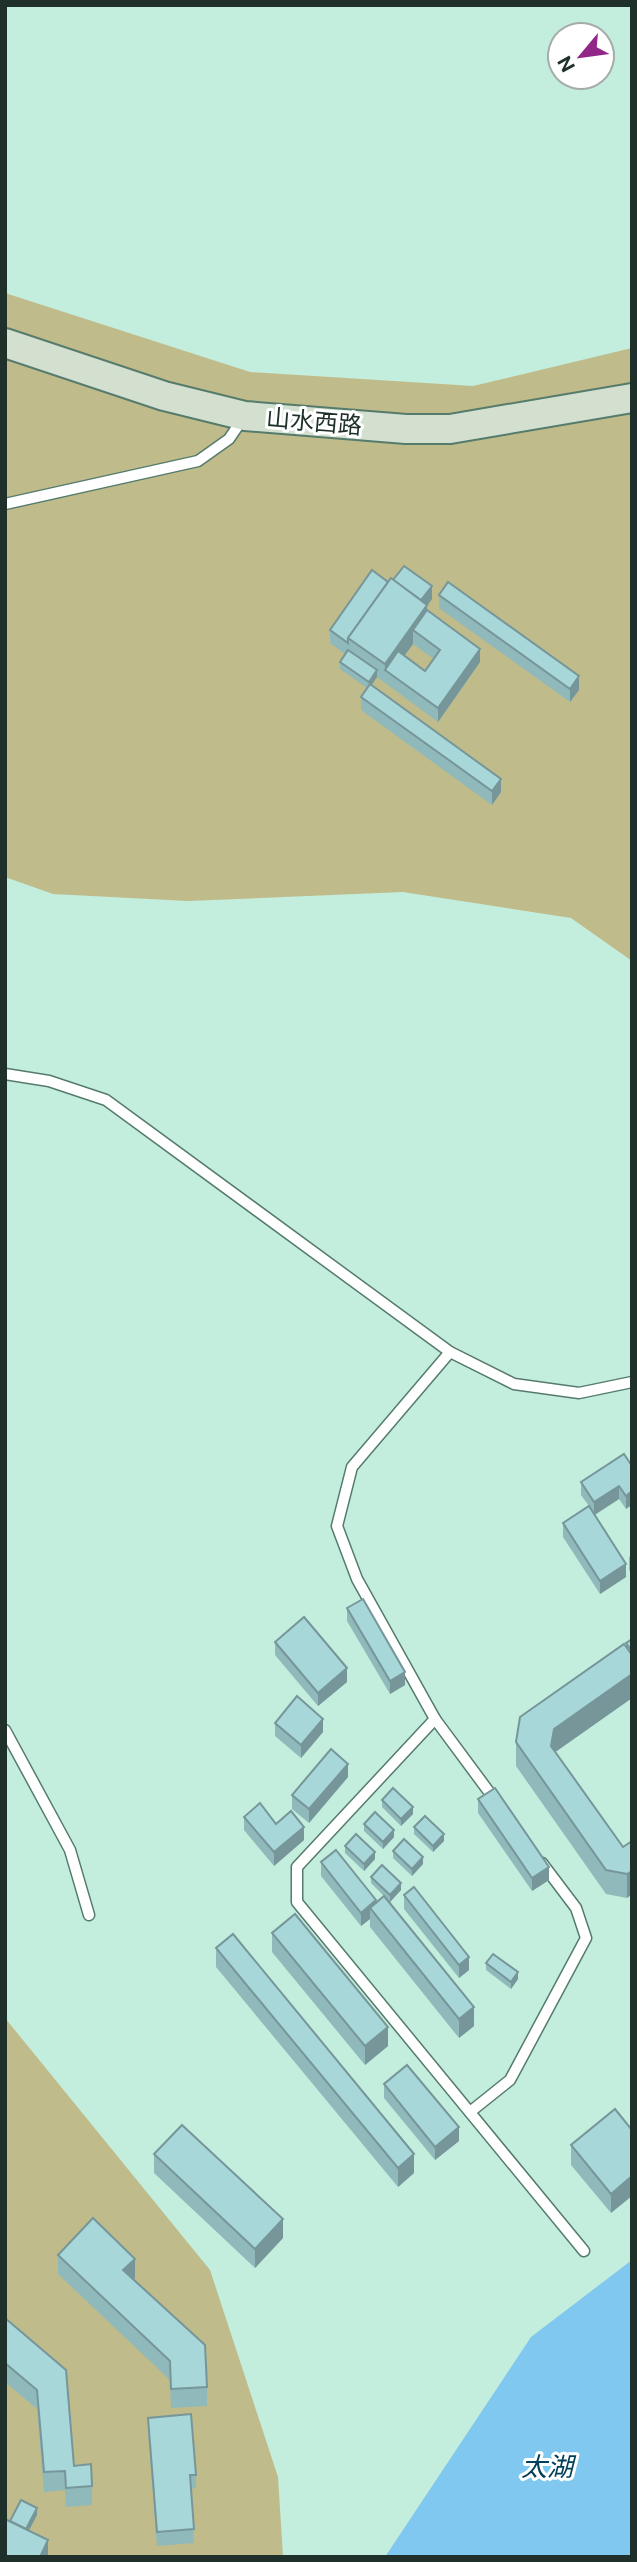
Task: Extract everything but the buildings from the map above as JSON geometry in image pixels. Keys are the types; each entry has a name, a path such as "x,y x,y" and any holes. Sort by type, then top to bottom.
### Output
{"street":[{"name":"山水西路","path":"5,342 164,396 245,416 406,429 450,429 632,398"}],"lane":[{"path":"5,505 198,461 229,439 245,416"},
{"path":"5,1074 49,1081 106,1100 450,1352 514,1384 579,1393 632,1382"},
{"path":"450,1352 352,1467 337,1526 357,1580 435,1719 501,1808"},
{"path":"435,1719 297,1867 297,1902 584,2250"},
{"path":"5,1730 70,1850 89,1915"},
{"path":"470,2112 510,2080 586,1938 576,1908 534,1852"}],"shaded area":[{"path":"5,293 250,372 473,386 632,348 632,961 571,918 403,892 188,901 53,894 5,877"},
{"path":"5,2018 210,2270 278,2477 283,2557 5,2557"}],"water":[{"name":"太湖","path":"632,2260 632,2557 385,2557 531,2337"}]}
